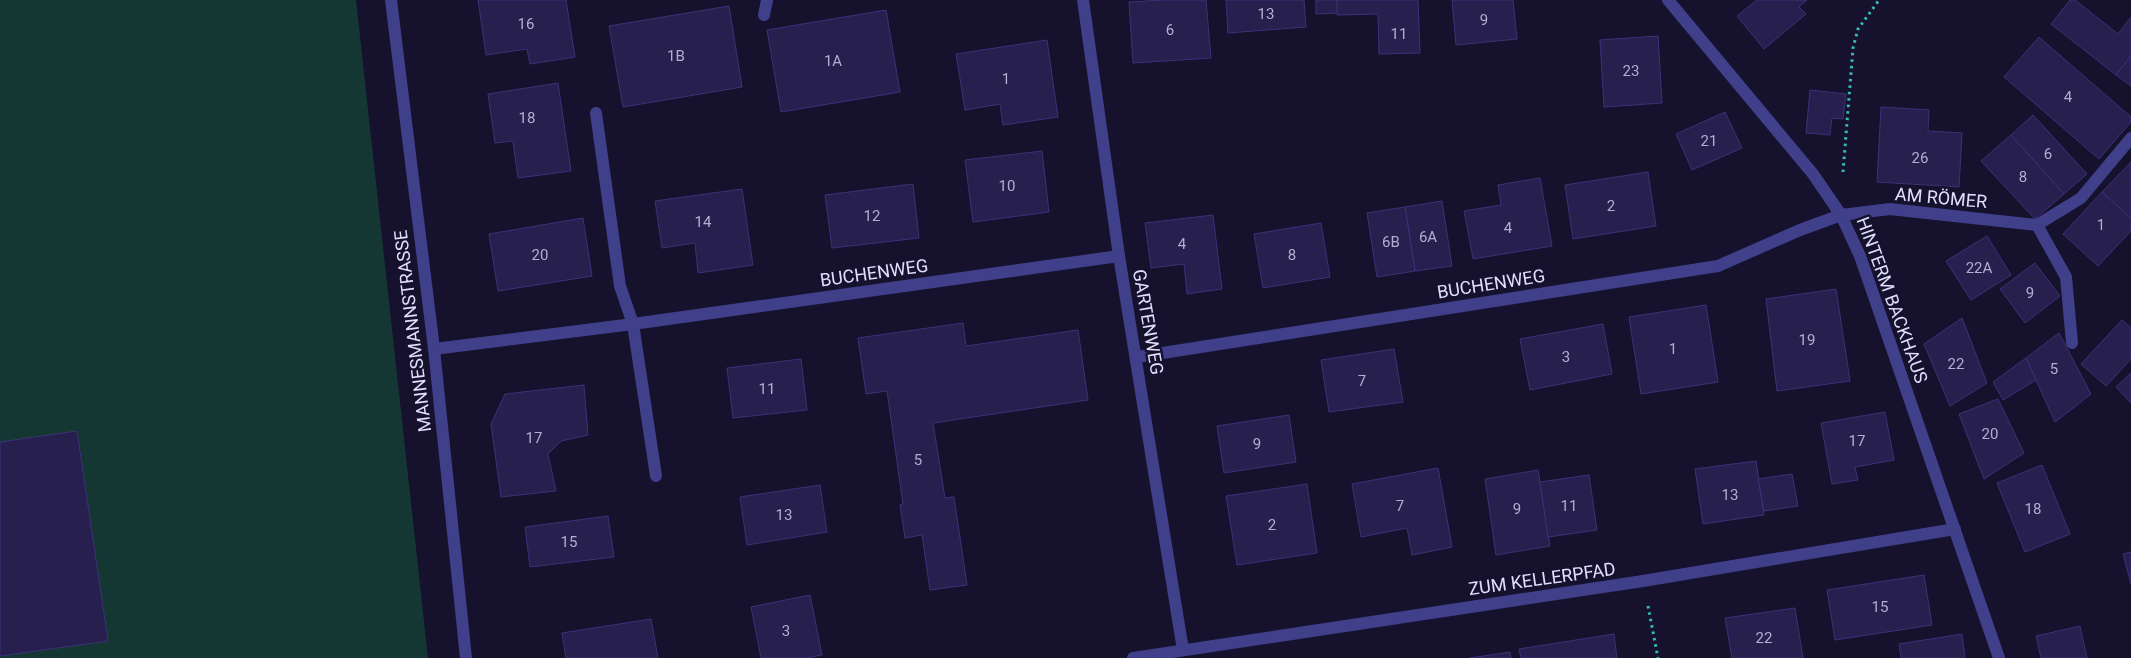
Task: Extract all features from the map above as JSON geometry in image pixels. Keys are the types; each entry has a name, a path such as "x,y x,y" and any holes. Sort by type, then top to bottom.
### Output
{"street":[{"name":"MANNESMANNSTRASSE","path":"391,0 434,349 466,658"},
{"path":"764,15 767,0"},
{"name":"GARTENWEG","path":"1083,0 1119,256 1137,357 1183,650"},
{"name":"HINTERM BACKHAUS","path":"1668,0 1813,174 1841,215 1860,256 1999,658"},
{"path":"596,113 620,286 633,324 656,476"},
{"path":"2072,343 2066,277 2037,225 2082,198 2131,138"},
{"name":"AM RÖMER","path":"1841,215 1890,209 2037,225"},
{"name":"BUCHENWEG","path":"1137,357 1718,266 1800,230 1841,215"},
{"name":"BUCHENWEG","path":"434,349 633,324 1119,256"},
{"name":"ZUM KELLERPFAD","path":"1133,658 1643,581 1955,529"}],"path":[{"path":"1841,215 1853,48 1858,29 1879,0"},
{"path":"1643,581 1658,658"}],"green space":[{"path":"0,0 356,0 428,658 0,658"}],"building":[{"path":"478,0 566,0 575,57 530,64 527,49 486,55"},
{"path":"1206,0 1211,58 1133,63 1129,2"},
{"path":"1226,0 1304,0 1306,27 1228,33"},
{"path":"1316,0 1337,0 1338,13 1316,14"},
{"path":"1337,0 1418,0 1420,53 1379,54 1378,14 1337,15"},
{"path":"1452,0 1513,0 1517,39 1456,45"},
{"path":"1757,0 1807,0 1799,7 1806,14 1764,49 1737,16"},
{"path":"2070,0 2075,0 2118,34 2131,17 2131,56 2116,75 2051,24"},
{"path":"729,6 742,87 623,107 609,26"},
{"path":"886,10 900,92 781,112 767,30"},
{"path":"1658,36 1662,103 1604,107 1600,40"},
{"path":"2039,37 2131,117 2131,122 2099,159 2004,77"},
{"path":"1047,40 1058,117 1003,125 1000,104 965,110 956,54"},
{"path":"2131,56 2131,86 2116,75"},
{"path":"558,83 571,171 518,178 513,141 495,143 488,94"},
{"path":"1810,90 1846,94 1843,119 1832,118 1830,135 1806,133"},
{"path":"1881,107 1929,110 1928,131 1962,133 1959,187 1877,182"},
{"path":"1725,112 1742,148 1692,170 1676,134"},
{"path":"2033,115 2087,174 2064,194 2011,135"},
{"path":"2011,135 2064,194 2035,219 1981,161"},
{"path":"1042,151 1049,212 973,222 965,160"},
{"path":"2131,162 2131,218 2102,192"},
{"path":"1648,172 1656,226 1573,239 1565,185"},
{"path":"1540,178 1552,246 1473,259 1464,211 1501,205 1498,185"},
{"path":"913,184 919,238 832,248 825,195"},
{"path":"742,189 753,265 698,273 695,243 662,248 655,201"},
{"path":"2102,192 2131,218 2131,231 2098,266 2063,234"},
{"path":"1442,201 1452,266 1415,271 1405,207"},
{"path":"1405,207 1415,271 1377,277 1367,213"},
{"path":"1213,215 1222,289 1187,294 1184,264 1151,268 1145,223"},
{"path":"583,218 592,276 498,291 489,234"},
{"path":"1321,223 1330,277 1263,288 1254,234"},
{"path":"1987,236 2011,275 1971,300 1946,261"},
{"path":"2035,263 2060,296 2025,323 2000,289"},
{"path":"1836,289 1850,381 1777,391 1766,299"},
{"path":"1706,305 1718,382 1641,394 1629,317"},
{"path":"1962,318 1987,383 1950,406 1924,344"},
{"path":"2122,320 2131,328 2131,359 2106,386 2081,364"},
{"path":"963,323 966,346 1078,330 1088,400 933,423 945,498 954,497 967,585 930,590 922,535 905,538 900,505 903,504 887,391 866,394 858,338"},
{"path":"1603,324 1612,374 1530,390 1520,339"},
{"path":"2059,333 2091,394 2055,422 2026,358"},
{"path":"1394,349 1403,402 1329,412 1321,360"},
{"path":"2026,358 2036,380 2003,400 1993,382"},
{"path":"801,359 807,410 733,418 727,368"},
{"path":"2131,373 2131,403 2116,387"},
{"path":"584,385 588,435 561,441 548,454 556,491 501,497 491,424 505,394"},
{"path":"1998,399 2024,453 1984,479 1959,414"},
{"path":"1885,412 1894,460 1855,467 1858,480 1832,484 1821,423"},
{"path":"1289,415 1296,462 1224,473 1217,426"},
{"path":"77,431 108,641 0,656 0,442"},
{"path":"1756,461 1764,515 1703,524 1695,469"},
{"path":"2042,465 2070,534 2025,552 1997,483"},
{"path":"1438,468 1452,547 1412,555 1407,528 1361,537 1352,484"},
{"path":"1538,470 1550,546 1496,555 1485,479"},
{"path":"1792,474 1798,506 1764,511 1758,479"},
{"path":"1589,475 1597,530 1548,537 1540,482"},
{"path":"1307,484 1317,553 1237,565 1226,496"},
{"path":"820,485 827,532 747,545 740,497"},
{"path":"608,516 614,557 530,567 525,527"},
{"path":"2131,552 2131,584 2123,554"},
{"path":"1924,575 1932,625 1835,640 1827,590"},
{"path":"810,595 822,655 806,658 761,658 751,607"},
{"path":"1795,608 1803,658 1732,658 1725,618"},
{"path":"651,619 658,658 566,658 562,633"},
{"path":"2080,626 2087,658 2041,658 2036,636"},
{"path":"1614,634 1617,658 1521,658 1519,649"},
{"path":"1962,634 1965,658 1901,658 1899,644"},
{"path":"1510,652 1511,658 1470,658"}]}
